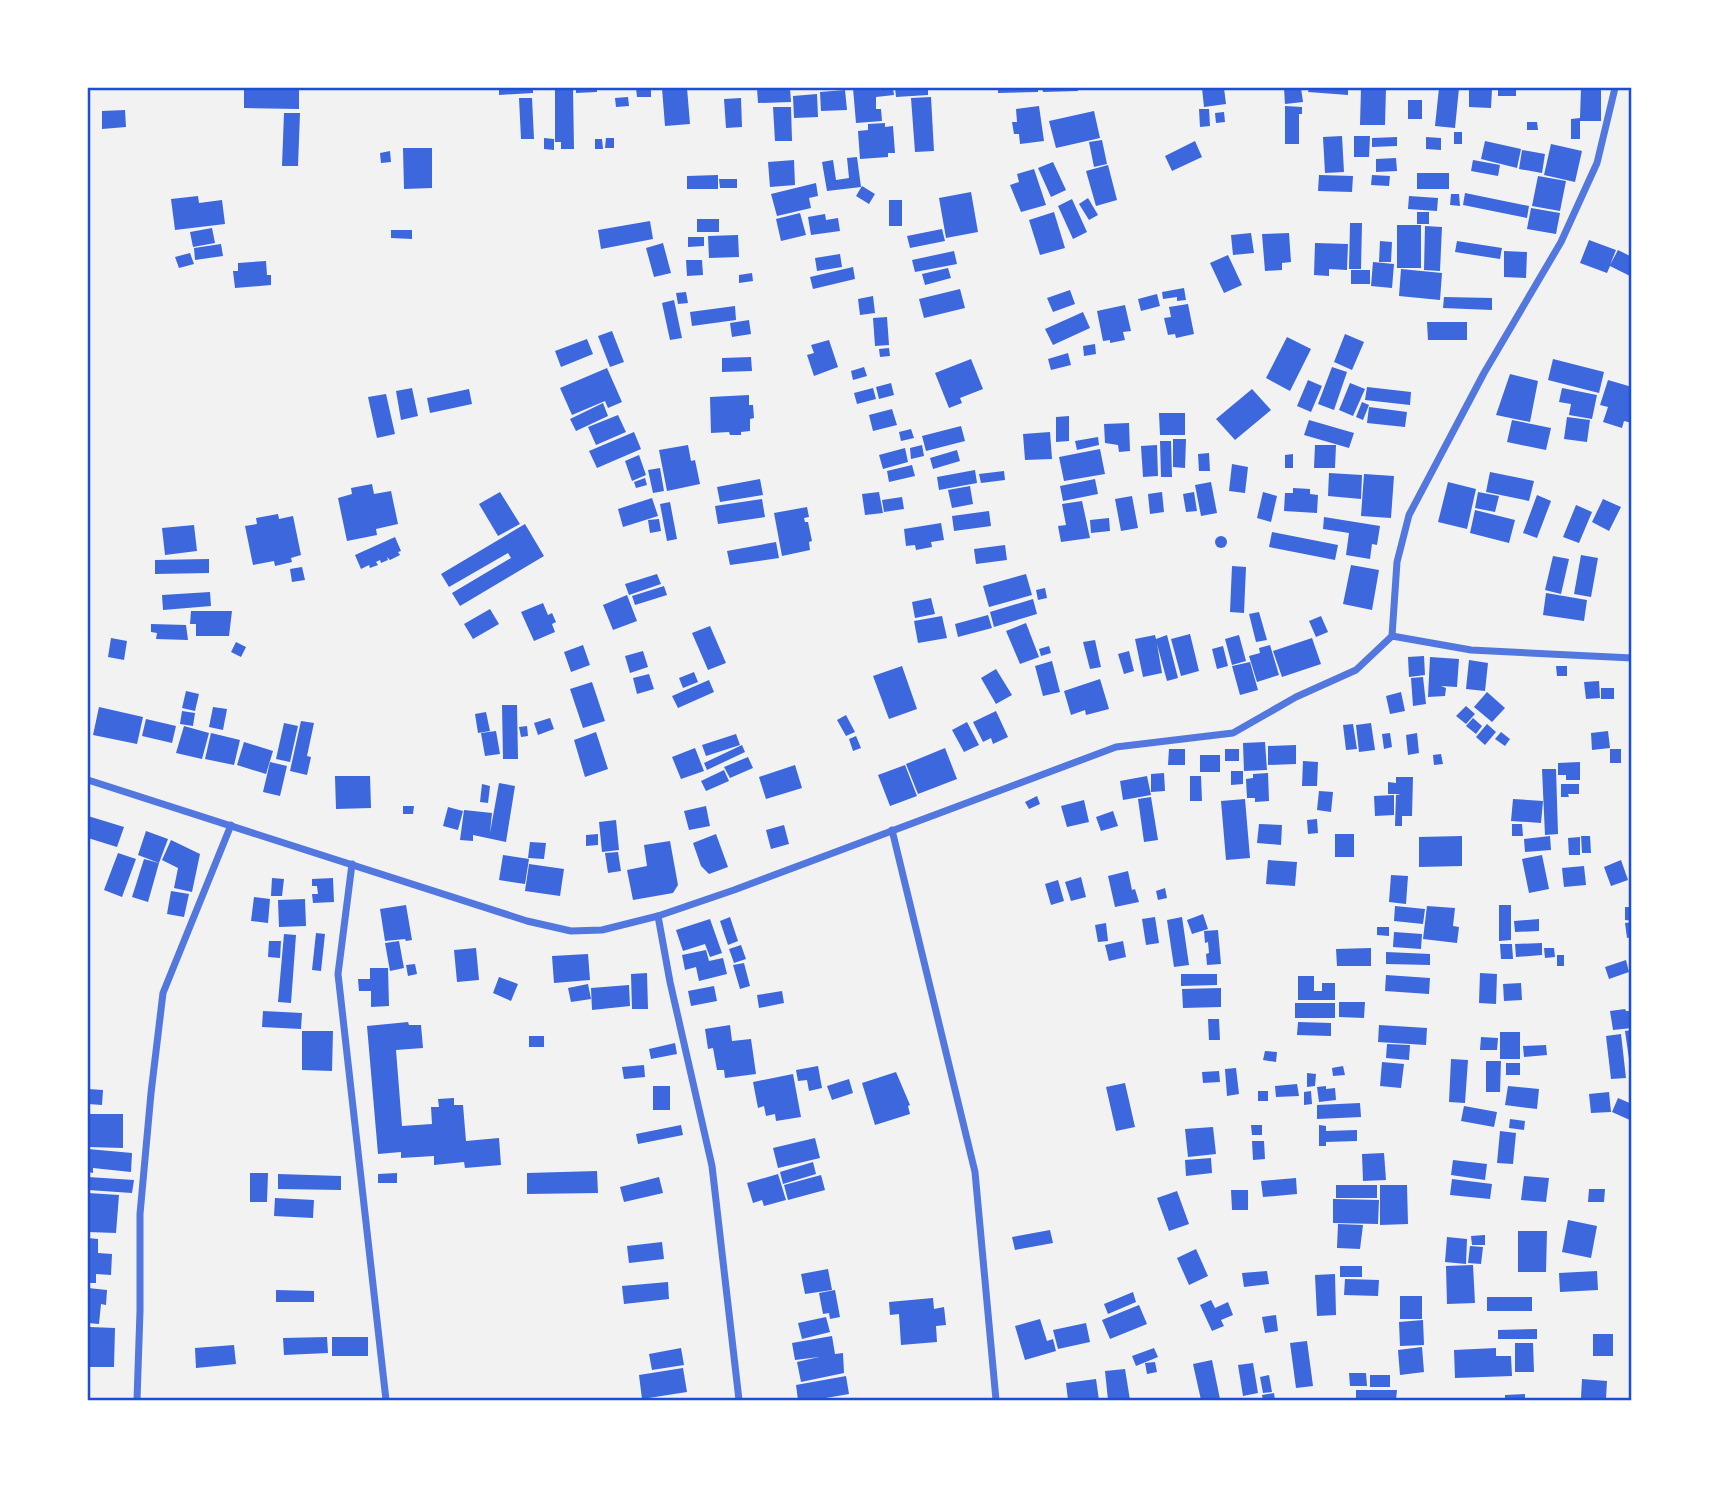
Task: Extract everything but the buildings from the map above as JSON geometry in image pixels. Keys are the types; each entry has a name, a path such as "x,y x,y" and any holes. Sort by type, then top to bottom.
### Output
{"street":[{"path":"88,780 527,921 571,931 602,930 658,916 734,890 1115,747 1233,733 1296,698 1356,670 1392,636 1397,562 1409,515 1484,373 1561,243 1597,163 1615,88"},
{"path":"1392,636 1471,650 1632,658"},
{"path":"136,1401 140,1214 163,993 231,825"},
{"path":"891,830 975,1172 996,1401"},
{"path":"352,864 338,974 386,1401"},
{"path":"658,916 670,982 712,1166 740,1401"}]}
